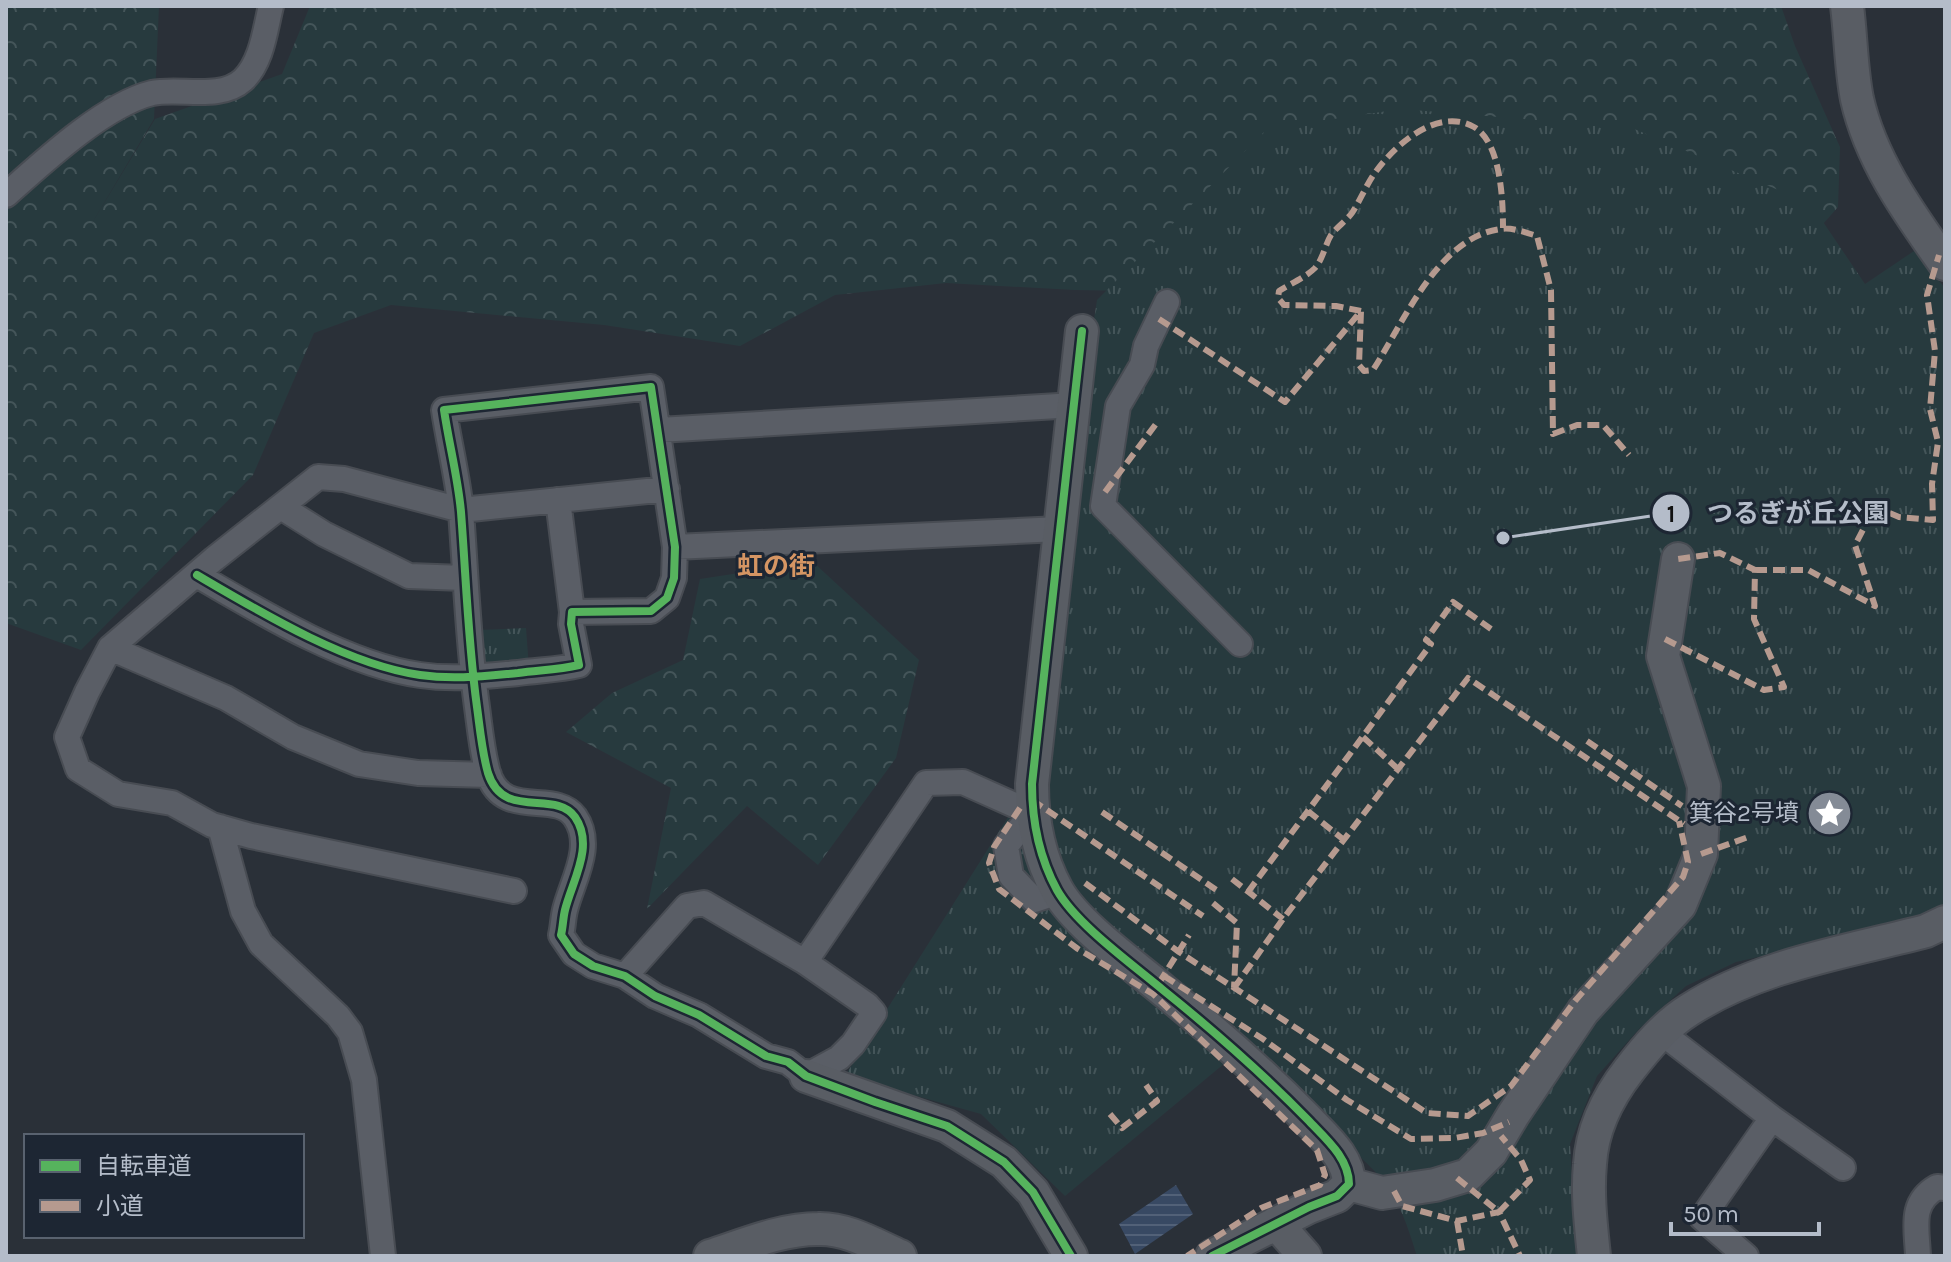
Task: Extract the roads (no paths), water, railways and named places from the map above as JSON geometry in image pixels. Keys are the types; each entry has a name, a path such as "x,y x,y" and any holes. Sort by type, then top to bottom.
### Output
{"street":[{"path":"6,195 52,153 108,113 153,93 221,90 241,82 256,64 271,6"},
{"path":"1847,6 1857,99 1873,152 1909,213 1945,264"},
{"path":"1167,302 1146,346 1142,365 1118,406 1103,506 1240,644"},
{"path":"1082,331 1032,784 1032,813 1043,860 1058,892 1096,935 1247,1059 1329,1142 1349,1169 1349,1184 1337,1196 1212,1256"},
{"path":"572,612 651,611 667,598 674,578 675,547 651,387 444,410 461,510 473,679 489,775 497,790 516,802 564,807 575,817 580,829 583,857 565,910 561,935 574,954 593,966 625,976 655,996 699,1015 766,1056 788,1062 806,1076 947,1126 1004,1162 1033,1192 1071,1256"},
{"path":"659,430 1075,405"},
{"path":"514,891 251,836 212,825 172,803 118,794 78,769 67,737 110,648 318,477 344,479 461,510 667,489"},
{"path":"197,575 253,609 365,662 419,675 473,679 558,670 579,665 571,624 558,500"},
{"path":"281,507 324,534 409,576 464,578"},
{"path":"675,547 1060,529"},
{"path":"1349,1184 1382,1193 1435,1185 1468,1175 1491,1152 1583,1011 1680,905 1701,854 1704,786 1663,656 1678,559"},
{"path":"110,648 226,698 293,737 359,764 418,773 489,775"},
{"path":"805,962 926,783 963,782 1032,813"},
{"path":"220,827 243,911 261,944 338,1016 350,1032 364,1080 383,1256"},
{"path":"625,976 687,906 704,903 805,962 874,1013 853,1044 839,1058 806,1076"},
{"path":"1594,1256 1590,1163 1598,1125 1615,1088 1649,1044 1686,1011 1753,978 1926,931 1945,922"},
{"path":"1662,1033 1843,1168"},
{"path":"1746,1256 1702,1218 1772,1118"},
{"path":"1918,1256 1916,1214 1925,1194 1937,1187 1945,1188"},
{"path":"1276,1223 1305,1256"},
{"path":"710,1256 779,1234 820,1228 856,1236 900,1256"}],"water":[{"path":"1176,1185 1193,1214 1135,1254 1119,1224"}],"place":[{"name":"つるぎが丘公園","path":"1503,538"},
{"name":"箕谷2号墳","path":"1830,813"}],"district":[{"name":"虹の街","path":"776,566"}]}
